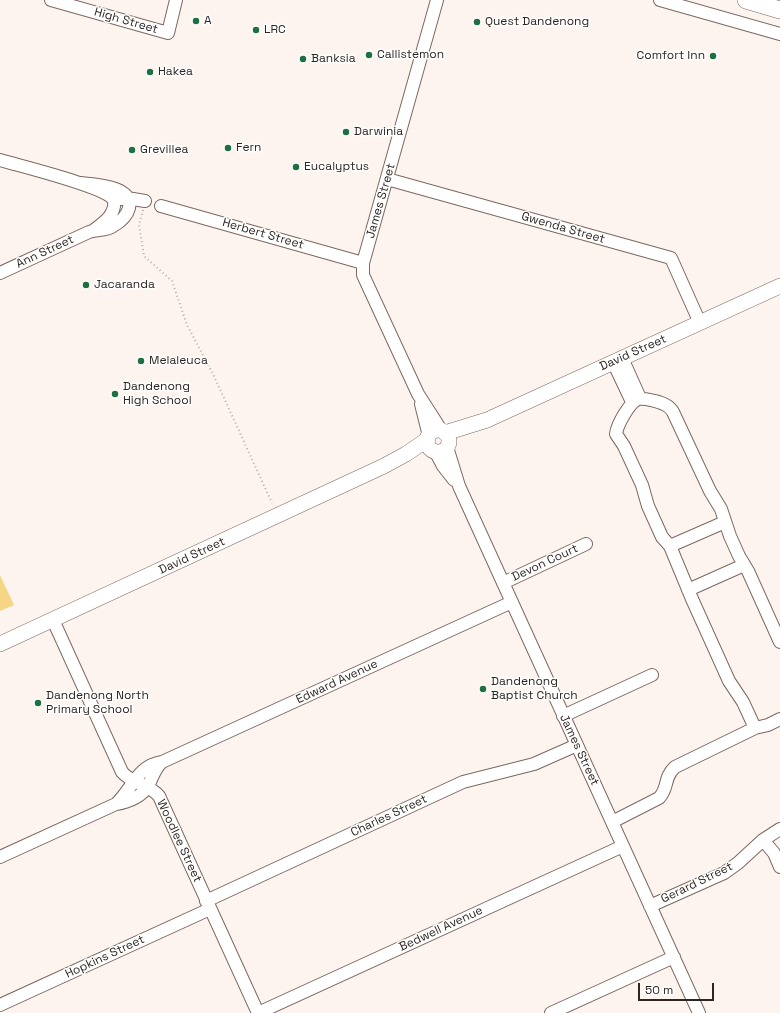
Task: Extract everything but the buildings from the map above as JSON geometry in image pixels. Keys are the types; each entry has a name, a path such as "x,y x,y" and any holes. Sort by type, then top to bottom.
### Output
{"highway":[{"path":"746,0 780,10"}],"main road":[{"name":"David Street","path":"0,644 384,466 780,286"}],"street":[{"name":"High Street","path":"51,0 168,33 176,0"},
{"name":"James Street","path":"437,0 363,263 363,275 699,1013"},
{"path":"660,0 780,34"},
{"path":"0,160 80,183 110,196 114,200 128,198 145,201"},
{"name":"Gwenda Street","path":"387,179 671,258 700,322"},
{"path":"80,183 105,186 118,190 125,193 128,198"},
{"name":"Ann Street","path":"89,232 109,229 121,220 126,214 128,208 128,198"},
{"name":"Ann Street","path":"0,273 99,226 111,215 114,208 114,200"},
{"name":"Herbert Street","path":"161,206 363,263"},
{"path":"617,360 636,400"},
{"path":"636,400 659,402 671,409 718,505 730,536 780,642"},
{"path":"636,400 618,427 616,434 624,446 639,478 648,506 662,536 670,546 688,590 730,681 743,702 755,728"},
{"path":"670,546 725,522"},
{"name":"Devon Court","path":"503,583 586,544"},
{"path":"688,590 744,565"},
{"name":"Edward Avenue","path":"116,804 142,771 149,765 162,762 512,602"},
{"name":"Woodlee Street","path":"53,620 122,772 125,776 147,787 159,796 258,1013"},
{"path":"563,716 652,675"},
{"path":"612,822 659,798 663,794 667,777 675,767 755,728 768,725 780,719"},
{"name":"Charles Street","path":"208,905 463,782 534,764 577,745"},
{"name":"Edward Avenue","path":"0,857 116,804 123,803 134,798 143,792 147,787 155,770 162,762"},
{"name":"Gerard Street","path":"650,906 724,873 738,863 763,840 780,829"},
{"path":"763,840 774,853 780,867"},
{"name":"Bedwell Avenue","path":"258,1013 623,846"},
{"name":"Hopkins Street","path":"0,1006 208,905"},
{"path":"551,1013 674,957"}],"path":[{"path":"139,225 144,256 172,281 187,325 213,374 272,503"}],"shaded area":[{"path":"0,575 14,605 0,611"}],"place":[{"name":"A","path":"196,21"},
{"name":"Quest Dandenong","path":"477,22"},
{"name":"LRC","path":"256,30"},
{"name":"Callistemon","path":"369,55"},
{"name":"Comfort Inn","path":"713,56"},
{"name":"Banksia","path":"303,59"},
{"name":"Hakea","path":"150,72"},
{"name":"Darwinia","path":"346,132"},
{"name":"Fern","path":"228,148"},
{"name":"Grevillea","path":"132,150"},
{"name":"Eucalyptus","path":"296,167"},
{"name":"Jacaranda","path":"86,285"},
{"name":"Melaleuca","path":"141,361"},
{"name":"Dandenong High School","path":"115,394"},
{"name":"Dandenong Baptist Church","path":"483,689"},
{"name":"Dandenong North Primary School","path":"38,703"}]}
